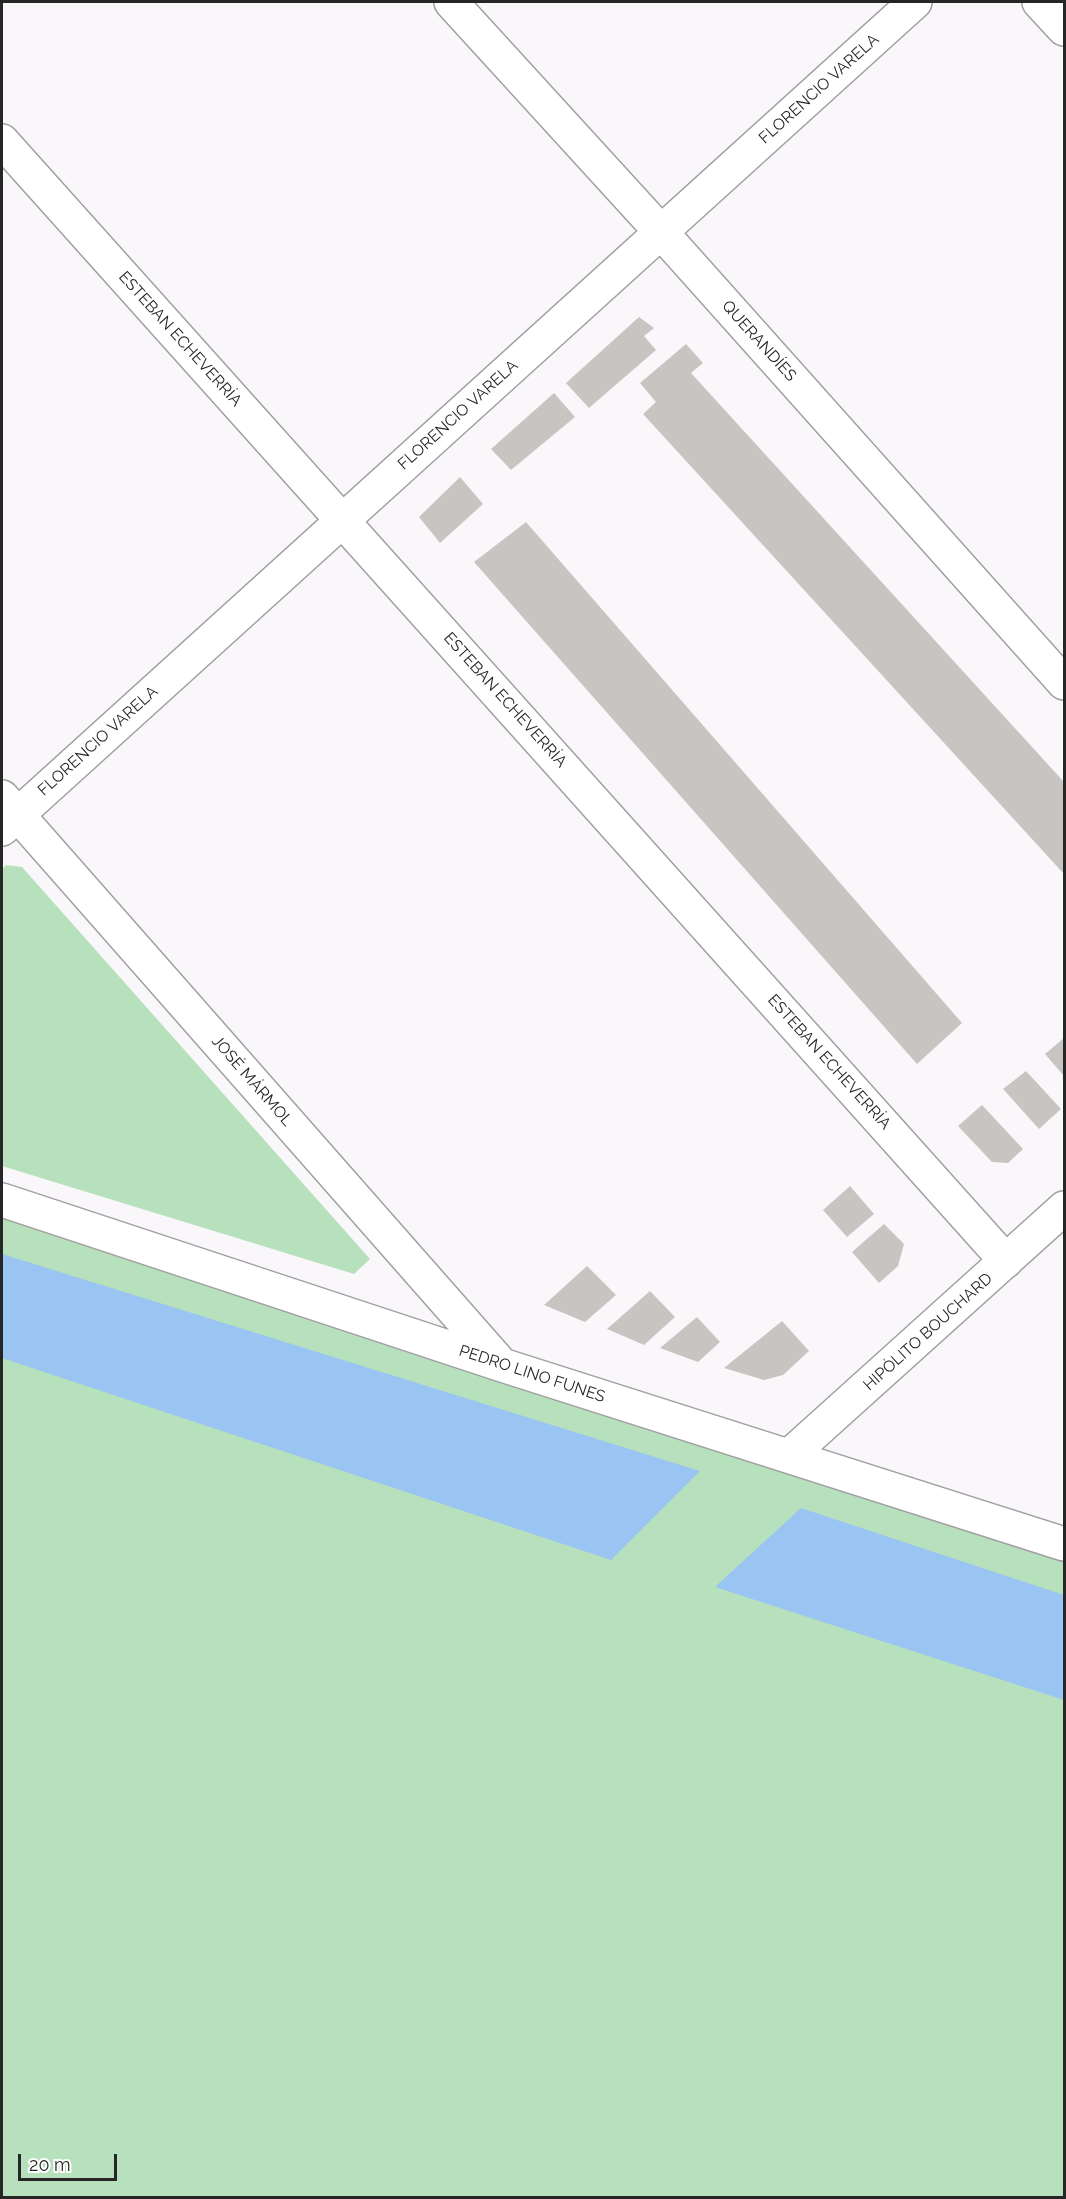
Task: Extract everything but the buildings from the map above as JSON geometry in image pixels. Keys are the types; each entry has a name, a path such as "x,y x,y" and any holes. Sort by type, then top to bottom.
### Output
{"street":[{"name":"QUERANDÍES","path":"451,2 661,232 1065,683"},
{"name":"FLORENCIO VARELA","path":"7,814 343,520 915,2"},
{"path":"1040,2 1065,29"},
{"name":"ESTEBAN ECHEVERRÍA","path":"2,141 1006,1261"},
{"name":"JOSÉ MÁRMOL","path":"7,814 502,1365"},
{"name":"PEDRO LINO FUNES","path":"2,1200 502,1365 1065,1544"},
{"name":"HIPÓLITO BOUCHARD","path":"790,1455 1065,1208"}],"green space":[{"path":"6,865 22,867 370,1259 354,1274 2,1166 2,869"},
{"path":"2,1200 1064,1544 1064,2197 2,2198"}],"water":[{"path":"2,1254 700,1471 611,1560 2,1358"},
{"path":"801,1508 1064,1595 1064,1700 715,1587"}]}
